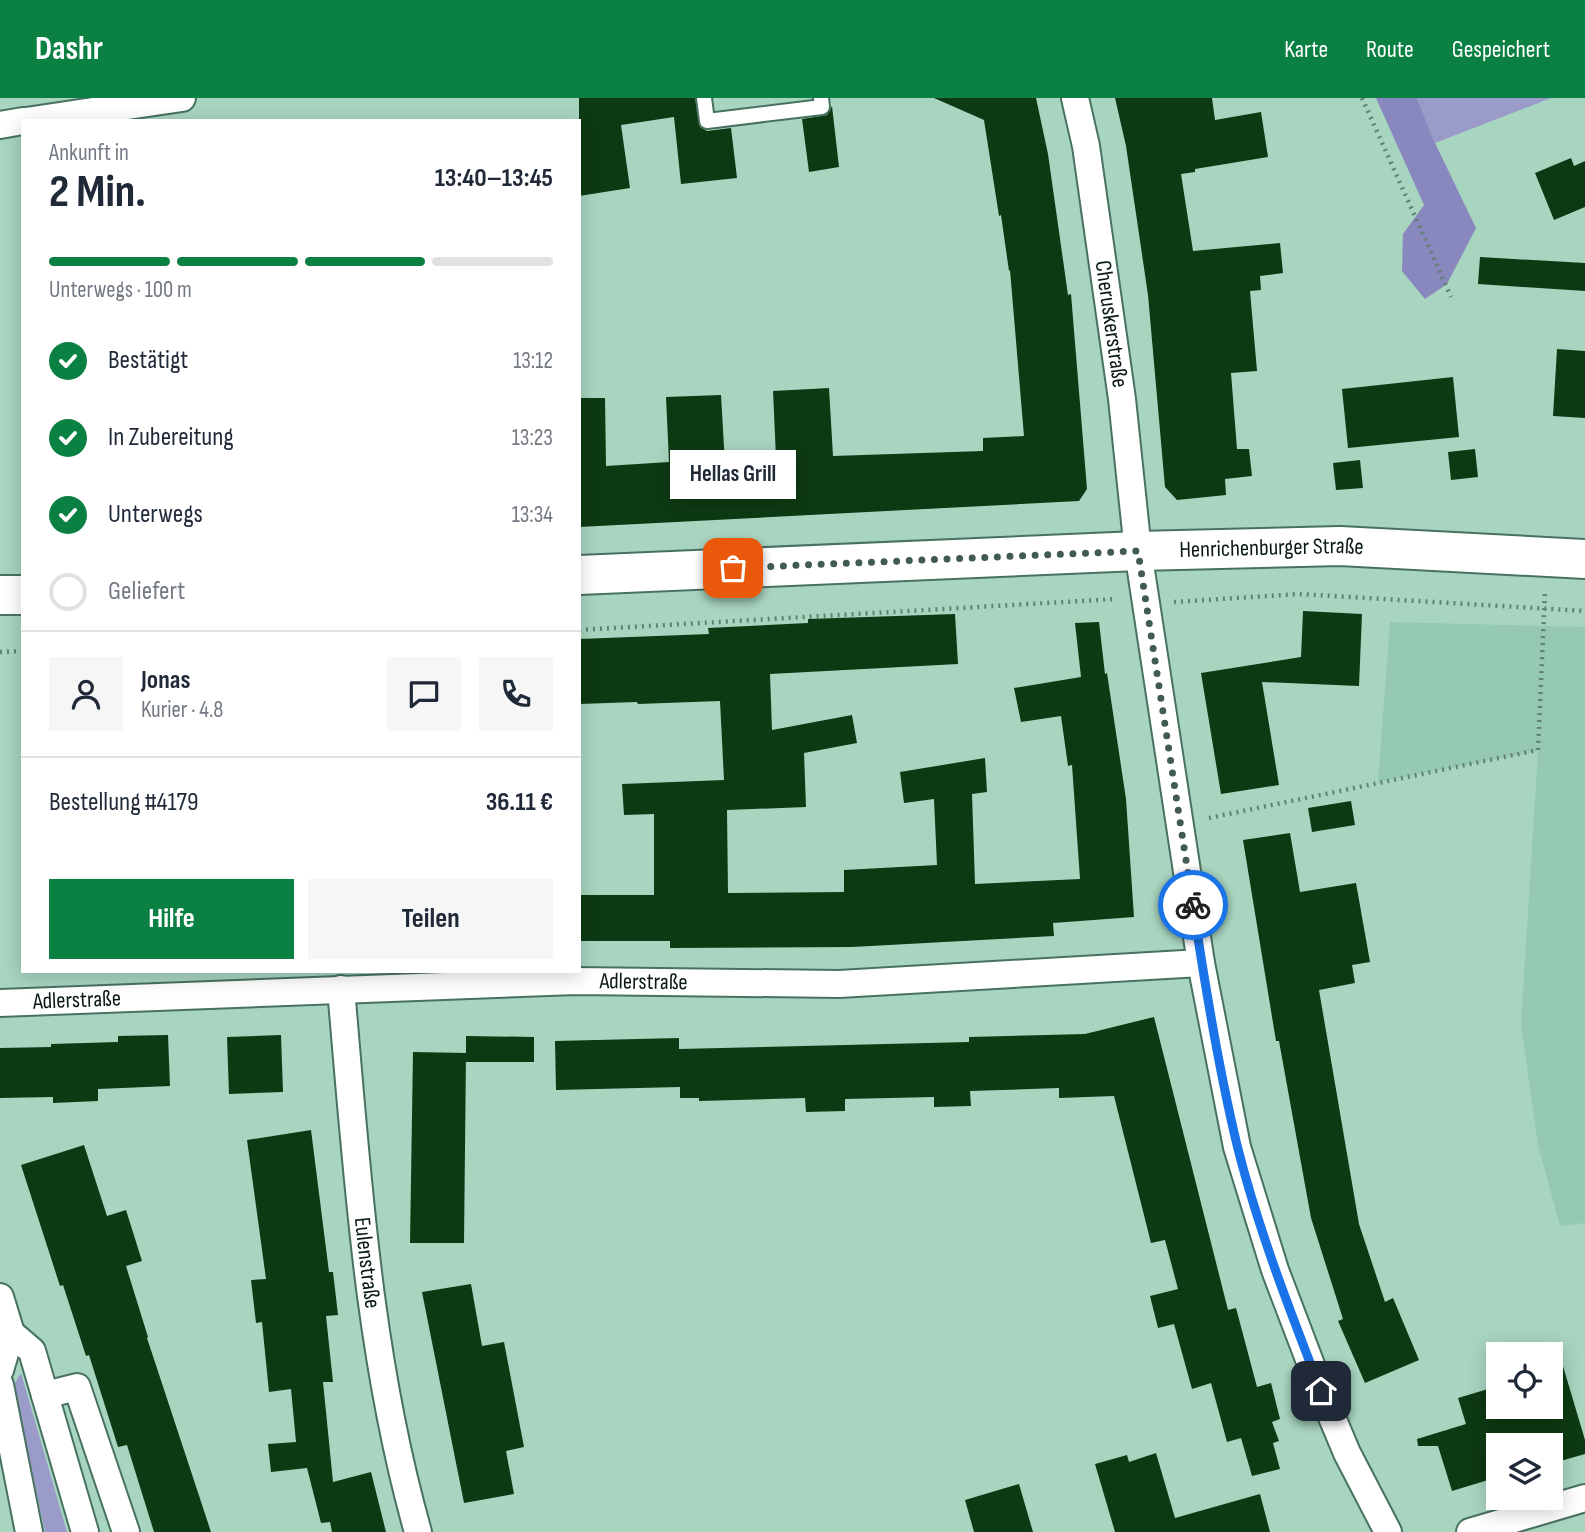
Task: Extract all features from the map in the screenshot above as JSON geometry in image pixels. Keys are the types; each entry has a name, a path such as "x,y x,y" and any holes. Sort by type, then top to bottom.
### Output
{"main road":[{"name":"Henrichenburger Straße","path":"581,575 1138,551 1340,546 1585,559"},
{"path":"0,595 21,595"}],"street":[{"path":"38,119 182,98"},
{"name":"Cheruskerstraße","path":"1075,98 1086,146 1120,387 1138,551 1201,963 1237,1147 1275,1270 1326,1404 1347,1453 1388,1532"},
{"path":"0,124 21,121"},
{"name":"Adlerstraße","path":"0,1003 576,981 839,984 1201,963"},
{"name":"Eulenstraße","path":"341,989 364,1245 390,1407 418,1532"},
{"path":"0,1297 11,1334 0,1370"},
{"path":"11,1334 32,1351 85,1532"},
{"path":"0,1385 29,1532"},
{"path":"45,1395 77,1387 126,1532"},
{"path":"1470,1532 1585,1498"}],"lane":[{"path":"704,98 707,121 822,107 821,98"}],"path":[{"path":"1362,98 1451,297"},
{"path":"1180,823 1538,750 1547,556"},
{"path":"581,630 1115,599 1167,602 1299,594 1585,611"},
{"path":"0,652 21,651"}],"shaded area":[{"path":"1376,98 1417,98 1435,143 1476,228 1447,284 1425,299 1402,271 1403,234 1424,205"},
{"path":"1417,98 1551,98 1435,143"},
{"path":"1390,622 1585,627 1585,1223 1560,1226 1538,1145 1521,1024 1538,751 1378,782"},
{"path":"21,1373 67,1532 45,1532 13,1386"}],"building":[{"path":"579,98 695,98 700,127 707,131 731,128 737,178 681,184 674,117 621,125 630,188 581,196"},
{"path":"934,98 1036,98 1048,154 1068,295 1071,294 1087,489 1079,501 581,527 581,398 605,398 606,466 669,462 666,397 721,395 725,464 773,462 776,458 773,391 829,388 833,456 983,451 983,438 1024,436 1010,270 984,120"},
{"path":"1115,98 1212,98 1215,120 1261,112 1268,157 1195,169 1195,172 1181,174 1193,251 1280,243 1283,273 1260,276 1261,290 1250,291 1257,371 1231,373 1237,449 1249,449 1252,476 1225,479 1226,495 1177,500 1165,487 1148,295 1126,146"},
{"path":"832,106 839,167 809,172 802,119 827,115"},
{"path":"1571,158 1574,166 1585,161 1585,207 1554,220 1535,173"},
{"path":"1480,257 1585,263 1585,291 1478,284"},
{"path":"1557,349 1585,351 1585,418 1553,416"},
{"path":"1453,377 1459,437 1348,448 1342,389"},
{"path":"1475,449 1478,477 1451,480 1448,452"},
{"path":"1360,460 1363,488 1336,490 1333,463"},
{"path":"1303,611 1362,614 1359,686 1262,682 1279,785 1221,794 1201,673 1301,657"},
{"path":"955,614 958,664 770,674 772,730 852,715 857,743 804,753 806,807 727,810 728,893 844,892 844,870 937,865 934,799 904,803 900,772 985,758 987,792 972,794 975,884 1080,879 1072,765 1068,766 1061,716 1021,722 1014,688 1081,677 1075,623 1099,622 1126,799 1134,917 1053,923 1054,936 852,947 670,948 670,941 581,941 581,895 654,895 654,814 624,815 622,784 724,780 720,701 581,704 581,639 709,634 708,628 808,623 808,619"},
{"path":"1351,801 1355,825 1312,832 1308,808"},
{"path":"1290,833 1300,892 1356,883 1370,962 1352,965 1355,983 1319,990 1359,1224 1385,1302 1393,1298 1419,1360 1365,1383 1338,1321 1343,1319 1311,1218 1279,1041 1276,1041 1243,840"},
{"path":"1154,1017 1228,1310 1236,1308 1257,1387 1271,1383 1280,1419 1272,1422 1279,1441 1273,1443 1280,1469 1252,1476 1241,1438 1227,1442 1211,1383 1192,1389 1174,1324 1158,1328 1150,1296 1178,1289 1165,1240 1151,1243 1114,1096 1059,1098 1059,1088 970,1091 971,1106 934,1107 934,1097 845,1099 845,1111 806,1112 805,1098 699,1101 699,1098 680,1098 680,1087 556,1090 555,1041 679,1038 679,1049 969,1042 969,1037 1085,1034"},
{"path":"168,1035 170,1086 98,1089 98,1101 53,1103 53,1097 0,1098 0,1048 118,1042 118,1036"},
{"path":"281,1035 283,1092 229,1094 227,1037"},
{"path":"466,1036 534,1037 534,1062 466,1062"},
{"path":"413,1052 466,1053 464,1243 410,1243"},
{"path":"311,1130 329,1272 333,1272 338,1315 326,1316 333,1382 323,1382 333,1482 371,1472 386,1532 332,1532 330,1522 321,1523 307,1468 271,1472 268,1444 296,1442 291,1389 269,1392 262,1322 256,1323 251,1280 266,1279 247,1140"},
{"path":"84,1145 107,1216 126,1210 142,1261 126,1266 211,1532 154,1532 127,1445 118,1447 89,1355 86,1356 63,1285 60,1286 21,1165"},
{"path":"471,1284 482,1346 504,1342 524,1447 506,1451 514,1494 464,1503 422,1292"},
{"path":"1563,1366 1585,1440 1585,1454 1563,1460 1563,1433 1486,1433 1486,1481 1452,1491 1438,1446 1418,1446 1417,1439 1466,1424 1458,1398 1486,1390 1486,1419 1563,1419"},
{"path":"1156,1453 1175,1518 1260,1494 1270,1532 1115,1532 1095,1464 1127,1455 1129,1462"},
{"path":"1019,1484 1033,1532 974,1532 965,1500"}],"way so far":[{"path":"733,568 1138,551 1193,905"}],"place":[{"name":"Hellas Grill","path":"733,568"}],"route":[{"path":"1193,905 1217,1052 1237,1147 1275,1270 1321,1391"}]}
